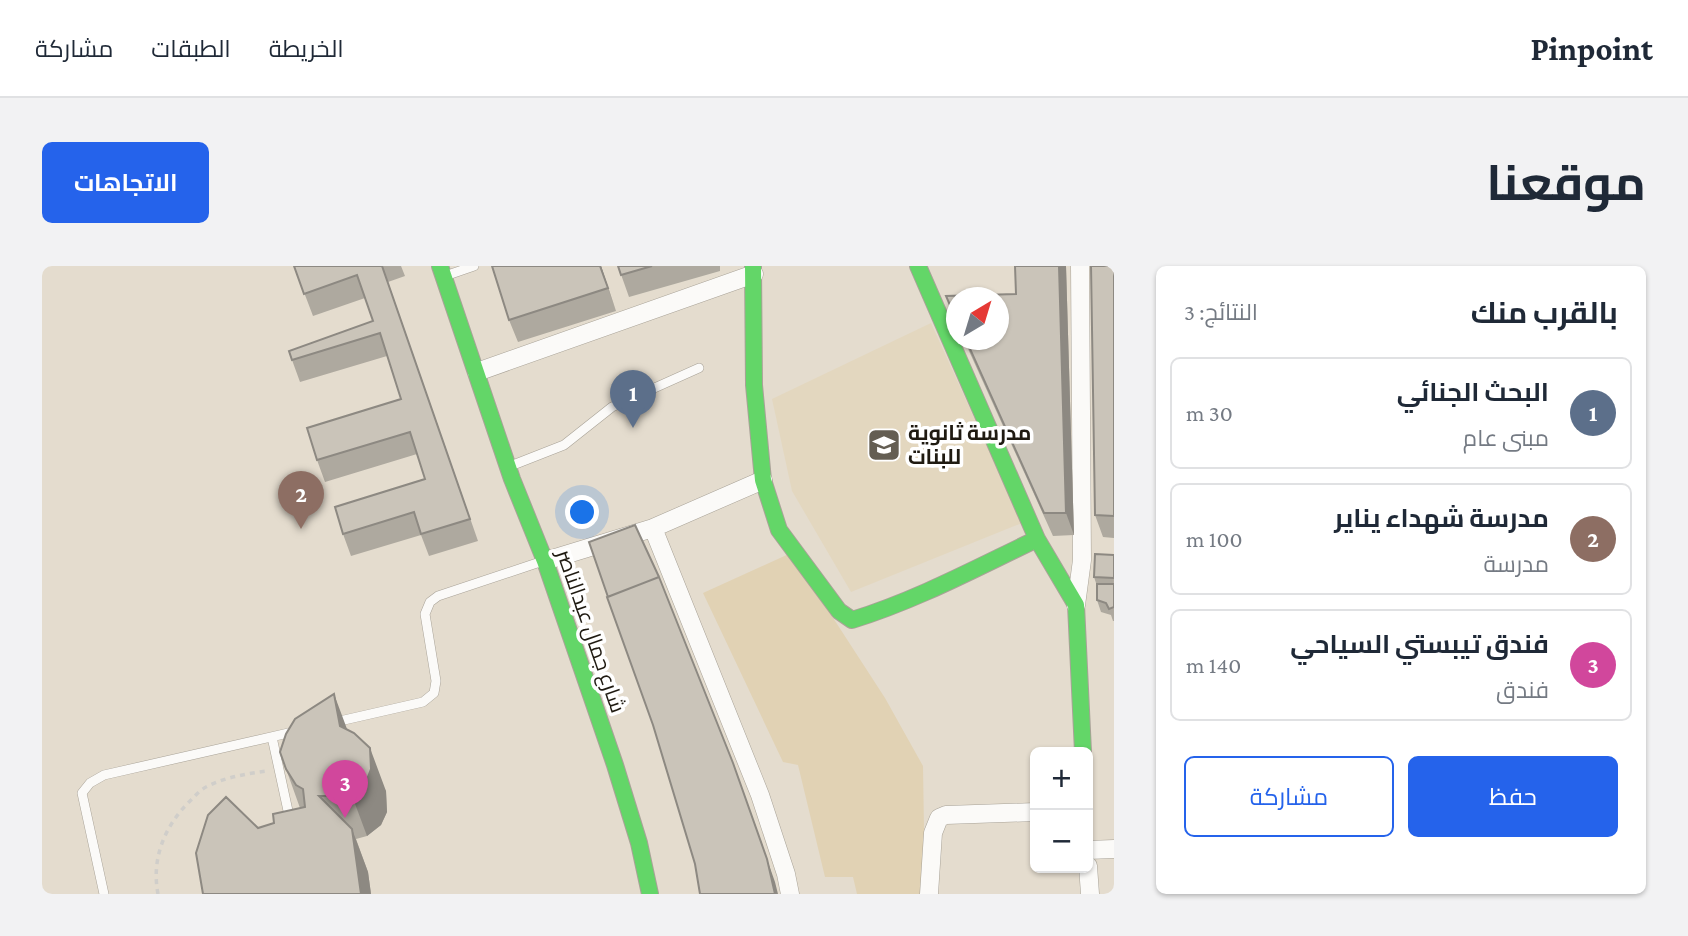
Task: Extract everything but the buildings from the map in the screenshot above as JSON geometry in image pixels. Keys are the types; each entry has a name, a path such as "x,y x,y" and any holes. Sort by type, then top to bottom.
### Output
{"street":[{"path":"918,266 1037,539 1076,605"},
{"path":"1080,266 1082,560 1076,605 1083,747"},
{"path":"477,372 753,270 754,385 763,480 779,530 839,611 852,620 900,603 1037,539"},
{"name":"شارع جمال عبدالناصر","path":"442,271 508,467 545,561 615,765 639,843 650,894"},
{"path":"545,561 653,528 763,480"},
{"path":"653,528 760,795 790,894"},
{"path":"1082,560 1103,560"},
{"path":"929,894 933,832 939,818 946,815 1030,812"},
{"path":"1093,850 1114,849"},
{"path":"1088,873 1090,894"}],"lane":[{"path":"442,271 474,266"},
{"path":"508,467 564,445 611,407 699,368"},
{"path":"322,725 423,702 434,693 436,681 425,614 430,602 438,596 545,561"},
{"path":"104,894 82,793 90,783 104,775 309,728"},
{"path":"272,737 292,829"}],"path":[{"path":"158,894 155,880 160,845 177,814 205,787 241,774 279,769"}],"shaded area":[{"name":"مدرسة ثانوية للبنات","path":"931,323 1022,523 851,592 792,491 772,399"},
{"path":"791,553 885,698 923,766 925,894 857,894 853,877 825,877 798,765 783,762 703,593"}],"traffic: fast":[{"path":"440,266 512,479 545,561 615,765 639,843 650,894"},
{"path":"753,266 754,385 763,480 779,530 839,611 852,620 876,612 946,583 1037,539"},
{"path":"918,266 1037,539 1076,605 1083,747"}],"place":[{"name":"البحث الجنائي","path":"633,428"},
{"name":"مدرسة ثانوية للبنات","path":"884,445"},
{"name":"مدرسة شهداء يناير","path":"301,529"},
{"name":"فندق تيبستي السياحي","path":"345,818"}]}
